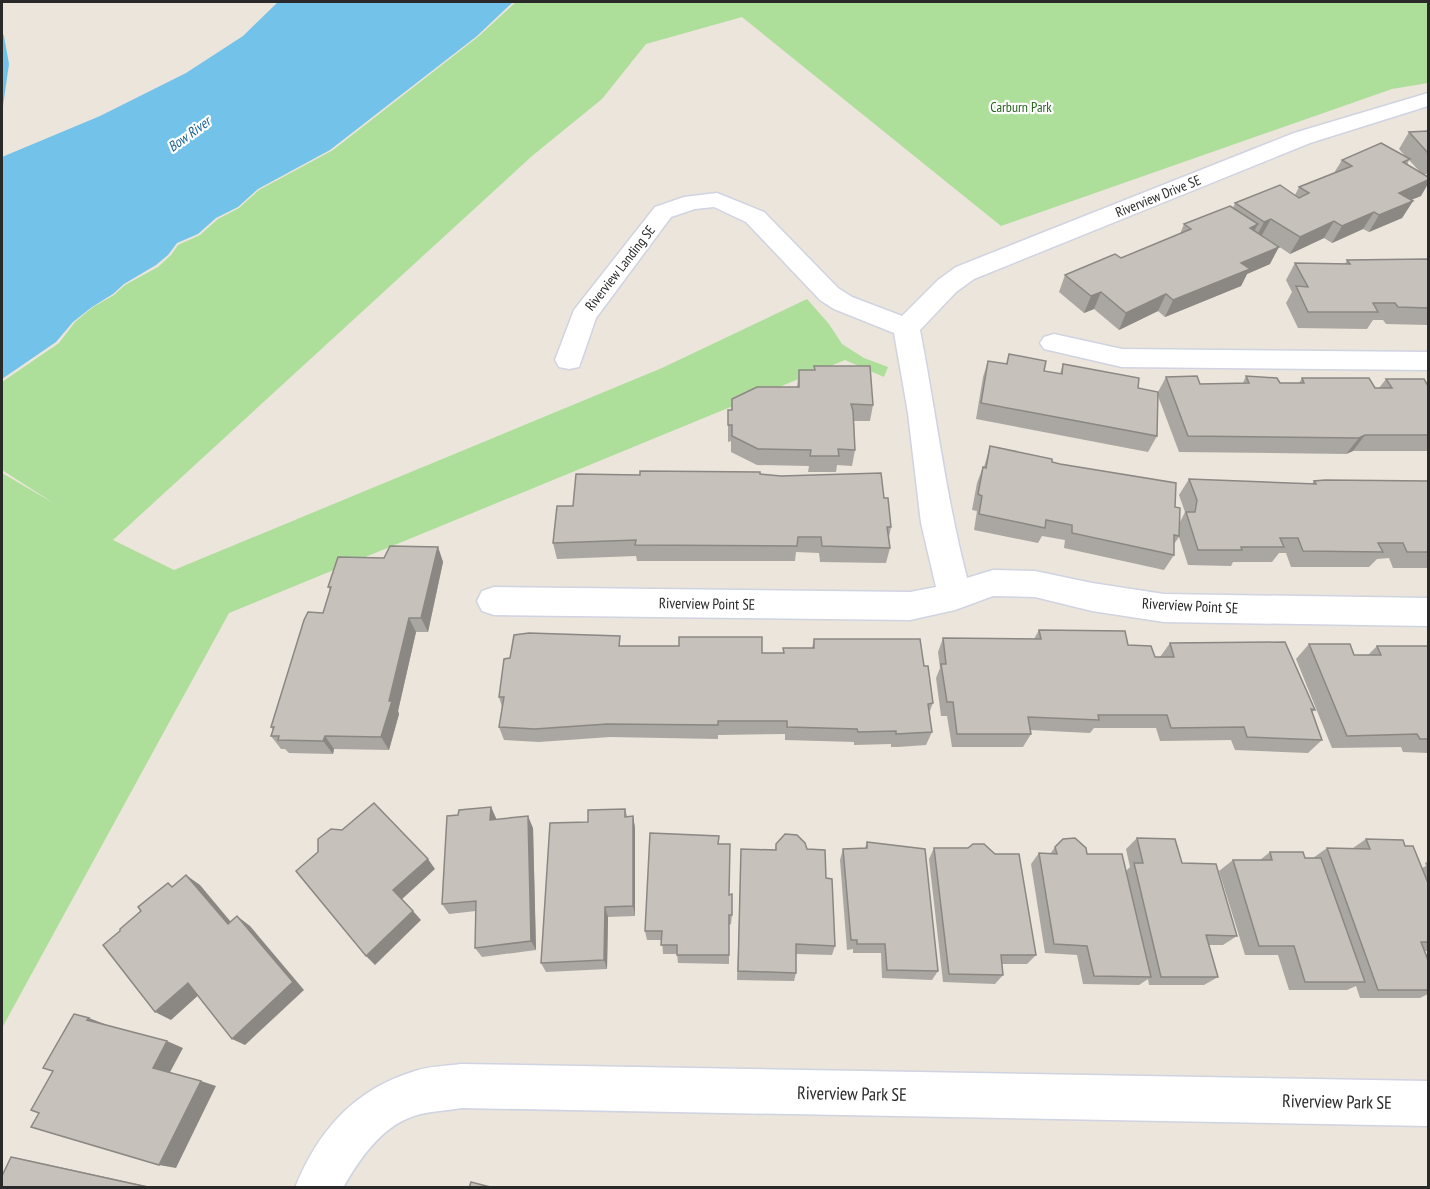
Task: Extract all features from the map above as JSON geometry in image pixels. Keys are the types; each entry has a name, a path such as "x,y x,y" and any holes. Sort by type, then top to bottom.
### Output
{"street":[{"name":"Riverview Drive SE","path":"906,328 946,286 965,273 1302,138 1428,99"},
{"name":"Riverview Landing SE","path":"569,360 583,316 663,212 692,202 717,200 755,217 829,294 843,303 906,328"},
{"path":"906,328 922,413 937,523 956,596"},
{"path":"1054,343 1122,358 1428,361"},
{"name":"Riverview Point SE","path":"494,601 910,606 956,596 993,583 1003,583 1035,584 1092,597 1164,608 1428,612"},
{"name":"Riverview Park SE","path":"318,1188 338,1150 358,1126 388,1105 415,1093 461,1086 1428,1104"}],"green space":[{"name":"Carburn Park","path":"516,2 1428,2 1428,83 1392,89 1001,226 742,17 646,44 602,99 532,156 113,540 174,570 662,368 807,299 829,324 842,344 864,358 888,367 884,377 845,360 229,613 2,1028 2,473 55,504 2,470 2,382 59,343 75,322 93,307 114,295 125,285 158,267 178,245 200,235 218,219 239,208 259,190 333,150 479,36"}],"water":[{"name":"Bow River","path":"278,2 513,2 477,36 330,150 258,189 238,207 216,218 198,234 177,243 156,265 92,307 73,322 56,342 2,379 2,157 100,116 186,73 243,36"},
{"path":"2,32 9,64 2,113"}],"building":[{"path":"1428,131 1428,153 1409,132"},
{"path":"1381,143 1410,159 1403,162 1428,177 1428,180 1399,193 1413,201 1379,215 1374,212 1342,226 1334,221 1300,237 1271,219 1264,222 1235,203 1280,185 1299,198 1309,193 1299,187 1352,166 1342,160"},
{"path":"1230,206 1258,224 1250,228 1279,247 1241,263 1250,269 1173,300 1166,294 1126,313 1101,292 1091,296 1065,275 1115,254 1121,258 1191,229 1184,224"},
{"path":"1428,259 1428,308 1398,307 1395,303 1373,303 1378,312 1308,312 1296,286 1308,287 1295,263 1350,264 1347,260"},
{"path":"1009,354 1046,361 1044,371 1062,374 1063,364 1139,378 1138,388 1158,392 1157,436 981,403 988,361 1007,364"},
{"path":"814,366 870,366 873,405 851,404 855,450 838,449 839,456 810,456 811,450 758,449 732,436 732,425 728,425 728,410 732,410 732,399 757,387 799,387 799,370 815,370"},
{"path":"1197,376 1200,384 1249,383 1246,376 1277,378 1280,383 1304,383 1302,378 1369,378 1375,388 1392,388 1386,379 1424,379 1428,386 1428,435 1365,435 1359,438 1188,436 1166,377"},
{"path":"990,446 1052,459 1052,462 1060,464 1176,483 1175,507 1180,508 1179,536 1174,535 1174,555 1072,533 1072,525 1046,520 1045,528 979,514 982,496 978,494"},
{"path":"640,471 760,472 760,474 781,476 881,473 884,498 888,498 891,527 887,527 890,548 822,546 821,537 798,537 797,546 635,545 636,540 553,543 557,506 573,506 576,474 640,475"},
{"path":"1189,479 1316,484 1314,481 1325,480 1428,481 1428,552 1407,552 1403,543 1378,543 1383,552 1303,551 1298,538 1280,538 1284,547 1198,550 1186,512 1195,512 1197,500"},
{"path":"390,546 438,547 421,618 409,618 389,701 392,701 381,737 325,736 323,741 278,740 279,736 271,736 274,727 271,727 304,620 308,612 323,613 331,587 328,587 338,557 384,558"},
{"path":"1039,630 1125,631 1128,645 1151,646 1155,657 1174,657 1170,643 1285,642 1315,710 1311,709 1322,740 1247,737 1244,727 1171,728 1167,715 1098,715 1099,720 1028,717 1031,734 957,734 953,702 947,702 941,664 946,664 943,638 1041,639"},
{"path":"529,633 620,636 619,646 679,646 679,637 762,637 762,653 784,653 783,648 814,648 814,639 920,639 924,666 928,666 933,703 928,704 932,732 896,734 896,731 858,732 857,729 787,727 787,721 718,721 718,725 607,724 535,729 499,727 504,697 499,697 504,659 510,658 514,635"},
{"path":"1309,644 1350,644 1354,655 1381,655 1377,646 1428,646 1428,739 1420,739 1417,734 1347,736"},
{"path":"374,803 428,859 393,890 413,911 366,956 296,871 318,852 318,839 331,829 342,830"},
{"path":"491,807 490,820 528,816 531,941 475,948 476,901 442,904 447,816 458,815 459,810"},
{"path":"625,809 625,817 633,816 633,906 605,907 604,960 541,963 550,823 588,822 588,810"},
{"path":"650,833 719,836 718,844 730,844 729,895 732,894 732,915 729,915 729,955 677,955 677,945 661,945 662,931 645,931"},
{"path":"785,834 797,835 805,843 807,849 825,850 826,878 832,879 835,946 796,944 796,973 738,971 741,849 776,850 776,844"},
{"path":"1075,838 1086,848 1087,854 1122,854 1151,977 1094,976 1087,946 1054,944 1039,853 1057,854 1055,847 1063,839"},
{"path":"1137,838 1175,839 1182,863 1216,864 1237,936 1206,935 1218,977 1161,977 1134,863 1143,863"},
{"path":"1366,839 1403,840 1405,846 1413,846 1428,883 1428,942 1421,942 1428,960 1428,990 1378,990 1327,848 1370,849"},
{"path":"867,842 925,849 938,971 887,970 885,944 857,944 857,940 851,940 843,849 867,848"},
{"path":"973,844 984,844 995,854 1019,854 1036,955 1001,955 1003,975 949,974 934,848 968,848"},
{"path":"1270,852 1303,852 1305,858 1321,858 1365,982 1305,982 1294,946 1259,946 1233,860 1272,860"},
{"path":"186,875 228,924 237,916 293,982 232,1039 188,983 155,1012 103,945 141,911 138,907 168,883 172,887"},
{"path":"74,1014 89,1018 87,1020 167,1041 153,1068 201,1081 159,1165 31,1127 39,1113 31,1110 53,1071 43,1068"},
{"path":"11,1157 152,1188 2,1188 2,1176"},
{"path":"471,1182 494,1188 469,1188"}]}
